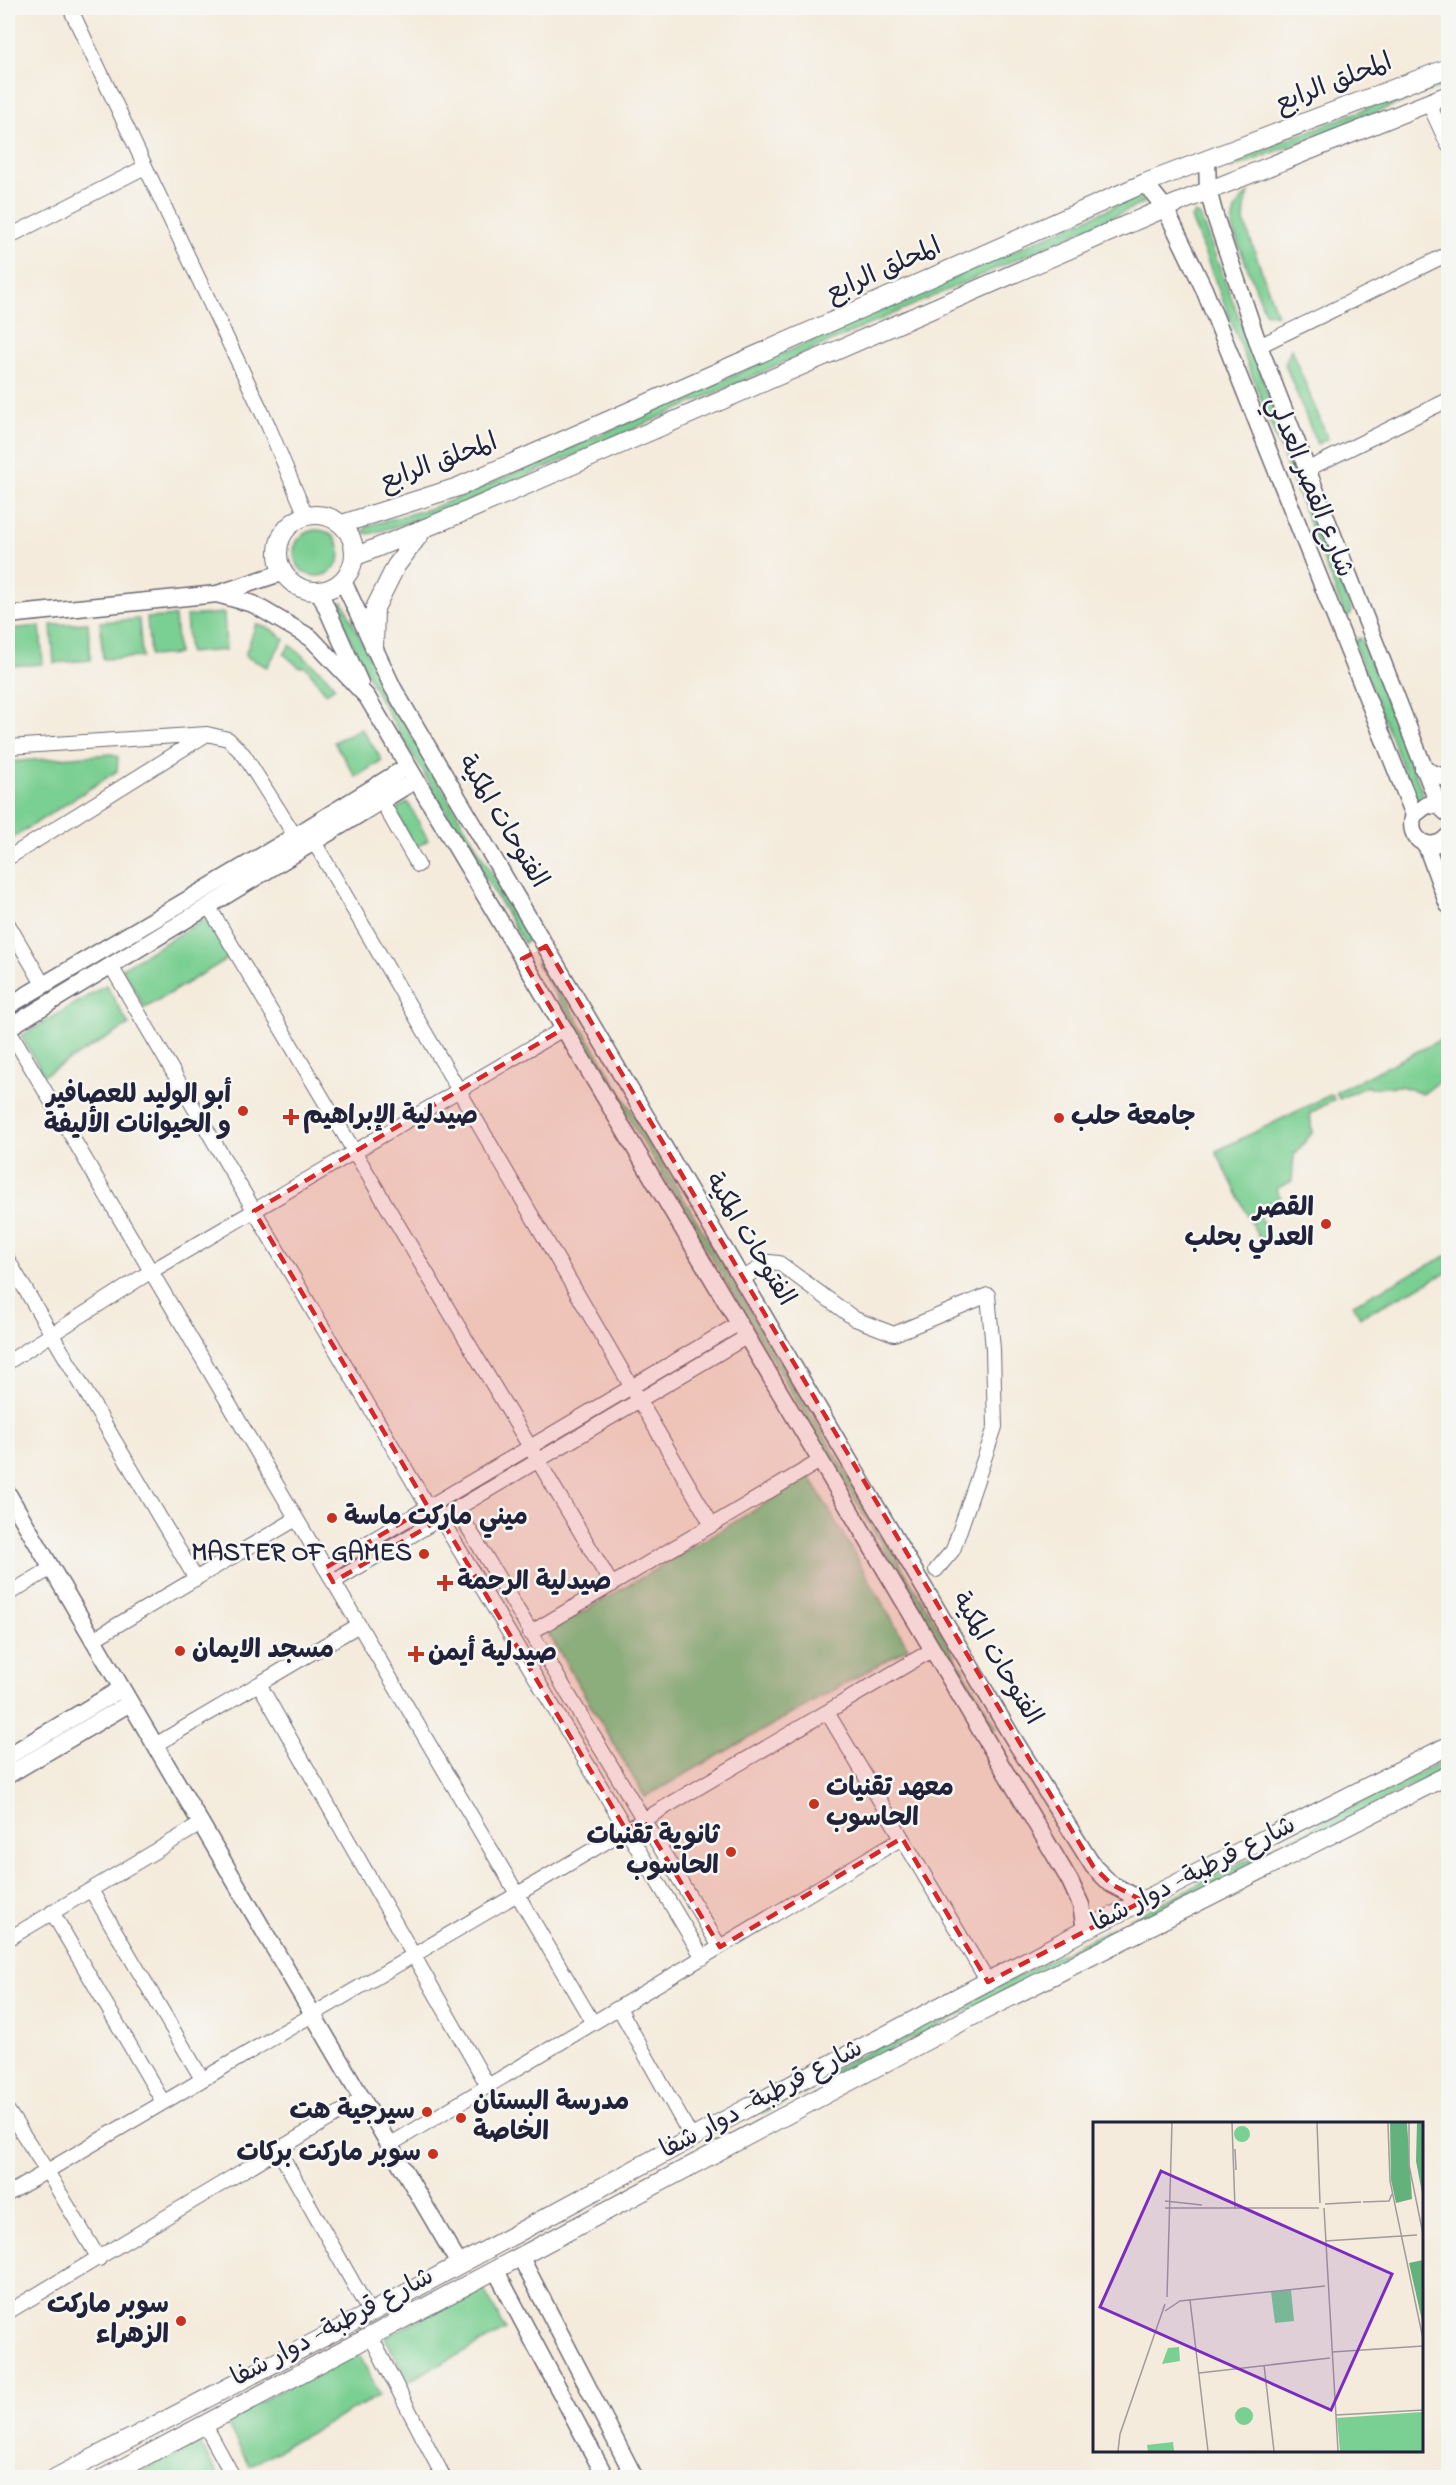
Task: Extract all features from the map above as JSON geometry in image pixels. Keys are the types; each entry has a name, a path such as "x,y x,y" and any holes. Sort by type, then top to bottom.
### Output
{"main road":[{"name":"المحلق الرابع","path":"342,525 458,487 1145,183 1449,68"},
{"name":"المحلق الرابع","path":"354,557 424,529 1165,208 1449,95"},
{"path":"324,515 342,525 350,535 354,557 351,570 343,581 332,588 308,591 298,587 279,564 278,550 283,534 291,523 306,516 324,515"},
{"path":"374,648 375,608 396,566 424,529"},
{"path":"54,2478 370,2313 741,2111 1085,1930 1449,1746"},
{"name":"شارع قرطبة- دوار شفا","path":"104,2478 965,2020 1449,1775"},
{"path":"954,2000 965,2020"},
{"path":"741,2111 753,2133"},
{"path":"267,2366 278,2386"}],"street":[{"path":"70,8 268,425 306,516"},
{"path":"1428,102 1449,145"},
{"name":"شارع القصر العدلي","path":"1208,161 1208,190 1259,346 1423,769 1444,808"},
{"path":"8,237 145,167"},
{"name":"شارع القصر العدلي","path":"1145,183 1165,208 1204,289 1339,632 1414,815 1413,833 1426,845"},
{"path":"1259,346 1449,254"},
{"path":"1308,470 1449,400"},
{"path":"8,615 217,594 284,572"},
{"name":"الفتوحات المكية","path":"343,581 393,688 1011,1735 1093,1866 1111,1884 1143,1901"},
{"path":"318,591 367,697 1074,1889 1081,1905 1085,1930"},
{"path":"217,594 254,604 311,638 367,697"},
{"path":"1339,632 1366,621"},
{"path":"8,747 207,734 228,740 244,755 296,836 314,840 712,1525"},
{"path":"8,858 207,734"},
{"path":"1423,769 1449,779"},
{"path":"412,773 381,800 8,1028 593,2023"},
{"path":"8,1005 296,836 412,773"},
{"path":"381,800 418,865"},
{"path":"1414,815 1427,805 1444,808"},
{"path":"1449,836 1438,844 1426,845 1449,905"},
{"path":"208,907 612,1585"},
{"path":"8,924 43,984"},
{"path":"522,959 546,946"},
{"path":"111,966 428,1507"},
{"path":"8,1362 150,1272 563,1029"},
{"path":"8,1260 196,1579"},
{"path":"742,1279 769,1262 779,1263 855,1319 894,1334 988,1295 993,1349 995,1427 953,1550 936,1570"},
{"path":"325,1568 631,1387 742,1330"},
{"path":"333,1582 639,1401 742,1330"},
{"path":"530,1633 820,1461"},
{"path":"8,1494 50,1569 391,2144 459,2264"},
{"path":"456,1509 720,1947"},
{"path":"93,1640 296,1519"},
{"path":"441,1519 703,1958"},
{"path":"8,1594 50,1569"},
{"path":"155,1745 358,1625"},
{"path":"8,2194 932,1650"},
{"path":"259,1684 488,2086"},
{"path":"8,1756 126,1696"},
{"path":"8,1775 126,1696"},
{"path":"827,1712 988,1982"},
{"path":"990,1748 1011,1735"},
{"path":"8,1939 201,1824"},
{"path":"391,2144 902,1838"},
{"path":"91,1890 202,2079"},
{"path":"52,1912 163,2102"},
{"path":"619,2008 692,2138"},
{"path":"8,2312 364,2098"},
{"path":"8,2111 99,2259"},
{"path":"278,2149 370,2313"},
{"path":"521,2258 634,2478"},
{"path":"496,2271 606,2478"},
{"path":"370,2335 444,2478"},
{"path":"205,2425 234,2478"}],"highlighted area":[{"path":"546,946 1093,1866 1111,1884 1143,1901 988,1982 902,1838 720,1947 643,1820 626,1830 441,1519 333,1582 325,1568 428,1507 254,1211 563,1029 522,959"}],"green space":[{"path":"1448,77 1448,84 1231,169 1226,166 1229,162"},
{"path":"1249,193 1244,221 1277,315 1265,312 1232,228 1236,208"},
{"path":"1140,195 1144,203 466,503 436,515 369,534 364,532 367,526 432,508 462,496"},
{"path":"1195,213 1200,216 1352,612 1349,616 1345,616 1191,218"},
{"path":"1291,349 1328,439 1317,444 1285,364"},
{"path":"317,530 326,531 334,536 339,544 339,562 334,570 326,575 317,576 308,575 300,570 295,562 294,553 295,544 300,536 308,531"},
{"path":"343,602 385,691 530,938 524,943 378,696 334,605"},
{"path":"224,613 226,650 189,653 186,616"},
{"path":"175,616 178,654 150,656 147,618"},
{"path":"139,619 142,657 103,659 100,622"},
{"path":"88,623 91,660 54,663 51,625"},
{"path":"256,624 271,629 284,639 267,667 245,656"},
{"path":"40,626 43,664 8,666 8,629"},
{"path":"1359,638 1363,642 1424,796 1421,801 1415,799 1354,643"},
{"path":"290,645 325,675 335,687 326,693 306,667 299,667 284,654"},
{"path":"361,728 382,760 356,777 334,742"},
{"path":"112,754 118,757 117,771 8,841 8,762"},
{"path":"408,802 428,840 415,848 395,809"},
{"path":"207,918 231,957 145,1008 122,968"},
{"path":"542,960 997,1727 991,1730 537,963"},
{"path":"106,985 129,1025 44,1075 21,1036"},
{"path":"1448,1036 1448,1075 1423,1094 1401,1086 1369,1088 1367,1086 1339,1099 1336,1092"},
{"path":"1332,1094 1334,1100 1310,1113 1312,1133 1294,1155 1292,1181 1276,1189 1281,1198 1257,1212 1269,1236 1260,1240 1216,1151"},
{"path":"1448,1255 1448,1272 1360,1317 1353,1304"},
{"path":"810,1477 908,1648 645,1797 548,1633"},
{"path":"1448,1758 1448,1768 763,2114 760,2112 761,2106"},
{"path":"482,2286 506,2330 408,2381 385,2337"},
{"path":"357,2350 380,2395 249,2466 225,2420"},
{"path":"199,2442 219,2477 129,2477"}],"place":[{"name":"أبو الوليد للعصافير و الحيوانات الأليفة","path":"243,1111"},
{"name":"صيدلية الإبراهيم","path":"291,1117"},
{"name":"جامعة حلب","path":"1059,1118"},
{"name":"القصر العدلي بحلب","path":"1326,1224"},
{"name":"ميني ماركت ماسة","path":"332,1518"},
{"name":"MASTER OF GAMES","path":"424,1554"},
{"name":"صيدلية الرحمة","path":"445,1583"},
{"name":"مسجد الايمان","path":"180,1651"},
{"name":"صيدلية أيمن","path":"416,1654"},
{"name":"معهد تقنيات الحاسوب","path":"814,1804"},
{"name":"ثانوية تقنيات الحاسوب","path":"731,1852"},
{"name":"سيرجية هت","path":"427,2112"},
{"name":"مدرسة البستان الخاصة","path":"461,2118"},
{"name":"سوبر ماركت بركات","path":"433,2154"},
{"name":"سوبر ماركت الزهراء","path":"181,2321"}]}
